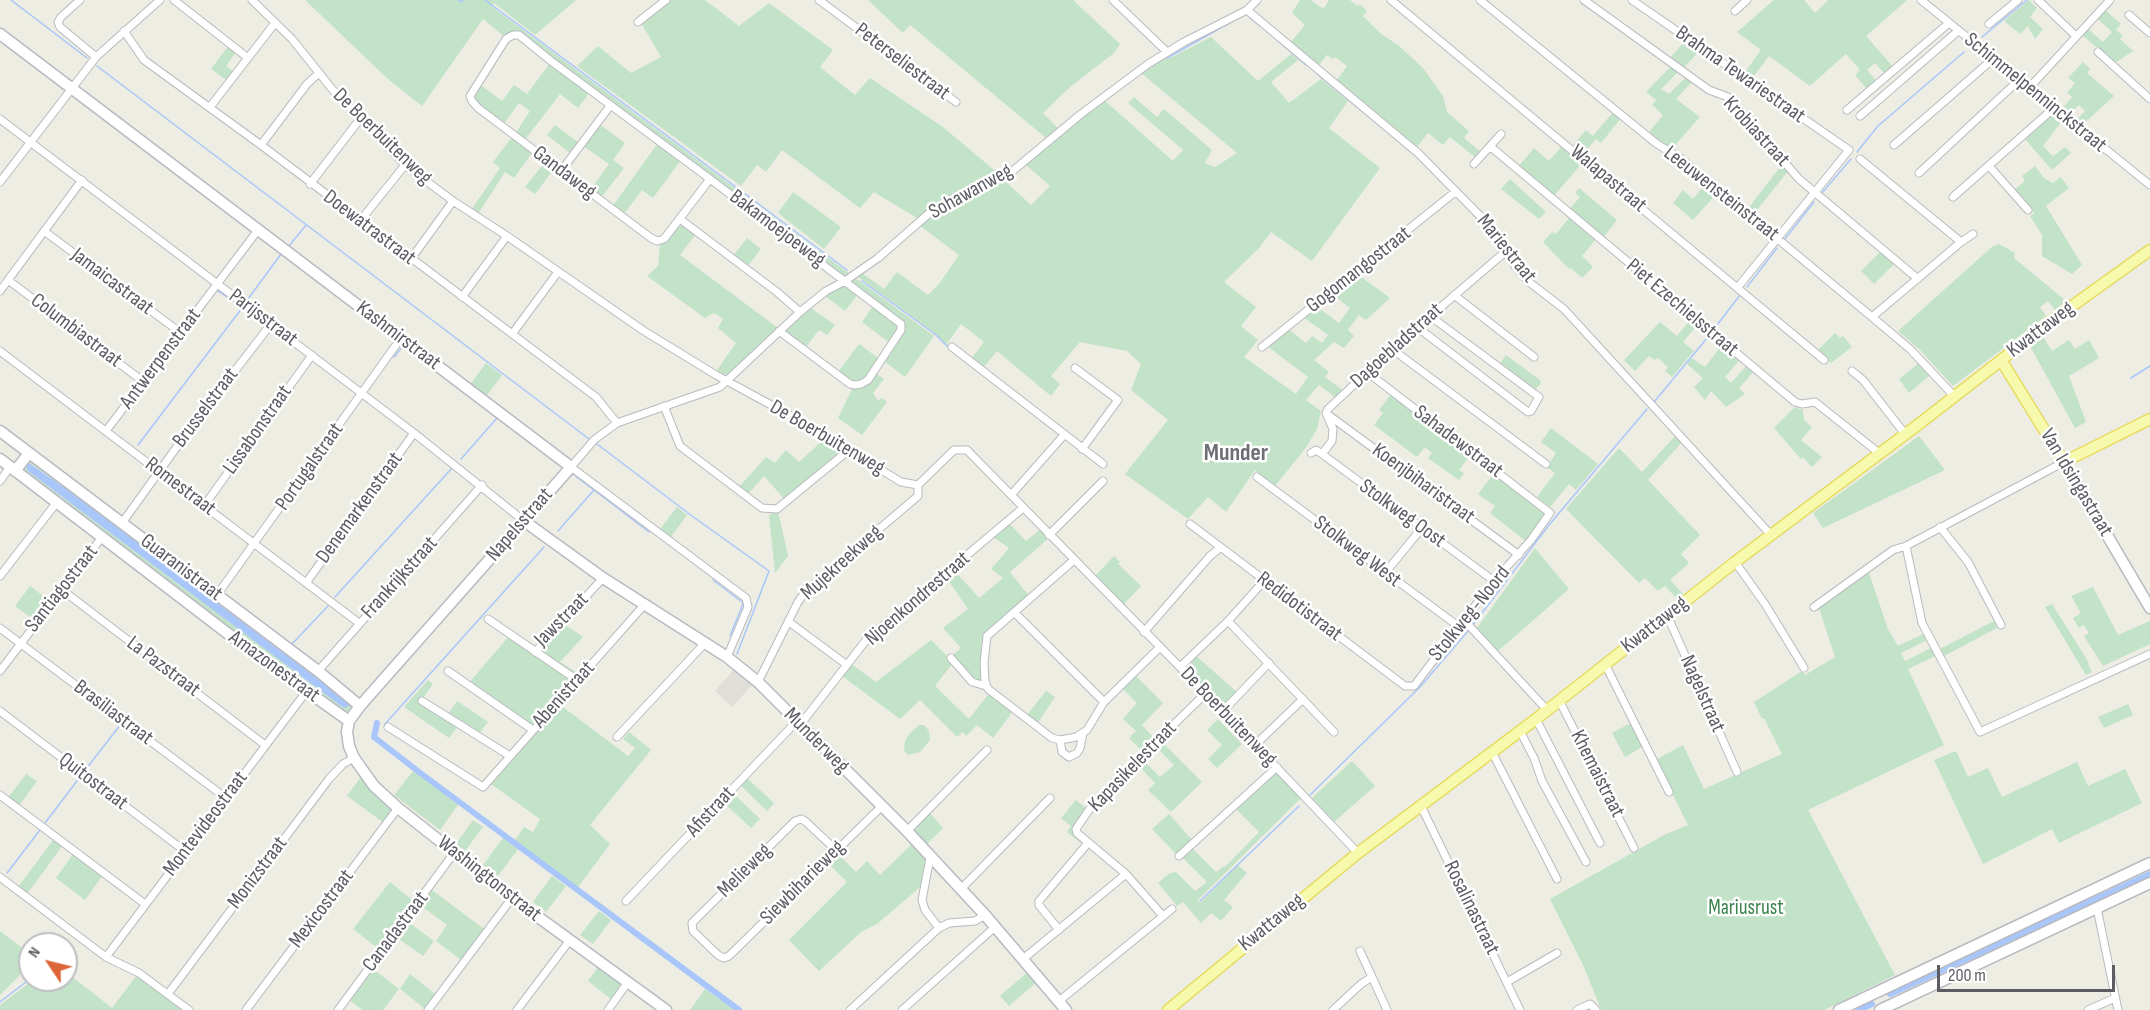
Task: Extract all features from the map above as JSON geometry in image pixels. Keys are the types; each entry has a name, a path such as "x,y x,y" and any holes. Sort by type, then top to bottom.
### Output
{"main road":[{"name":"Kwattaweg","path":"1168,1010 1358,853 1520,731 1735,562 2054,319 2150,249"},
{"name":"Van Idsingastraat","path":"2001,360 2064,462"},
{"path":"1977,378 1994,373 2013,380"},
{"path":"2064,462 2150,418"}],"street":[{"path":"80,0 58,22 60,27 96,57"},
{"path":"0,182 96,57 159,0"},
{"path":"174,0 248,58"},
{"name":"De Boerbuitenweg","path":"252,0 405,165 453,201 644,331 901,482 918,485 946,456 954,450 964,449 1224,711 1358,853"},
{"path":"638,22 666,0"},
{"name":"Peterseliestraat","path":"819,0 956,102"},
{"path":"1113,0 1167,52"},
{"name":"Sohawanweg","path":"728,381 800,312 826,291 878,258 933,210 1009,174 1116,87 1167,52 1247,10 1257,0"},
{"name":"Walapastraat","path":"1391,0 1824,360"},
{"name":"Leeuwensteinstraat","path":"1480,0 1657,144 1680,158 1910,349 1954,396"},
{"name":"Krobiastraat","path":"1584,0 1709,90 1728,97 1798,179 1918,279"},
{"name":"Brahma Tewariestraat","path":"1632,0 1849,150 1814,194"},
{"path":"1735,11 1747,0"},
{"name":"Schimmelpenninckstraat","path":"1921,0 2150,185"},
{"path":"1989,24 2018,0"},
{"path":"2029,88 2110,0"},
{"path":"2040,1 2076,36"},
{"name":"Mariestraat","path":"1247,10 1418,153 1488,224 1505,252 1528,282 1564,309 1771,535"},
{"path":"2129,15 2150,33"},
{"path":"210,107 275,23"},
{"path":"1847,110 1949,23"},
{"path":"1860,116 1958,31"},
{"name":"Doewatrastraat","path":"124,32 144,60 596,397 617,423"},
{"name":"Kashmirstraat","path":"0,34 746,598 748,607 727,657"},
{"name":"Bakamoejoeweg","path":"513,35 519,35 901,324 899,336 868,380 861,384 850,384 779,331"},
{"name":"Gandaweg","path":"513,35 506,39 474,87 470,96 471,101 561,171 657,241 664,239 710,179"},
{"path":"2098,52 2150,99"},
{"path":"1894,145 1993,59"},
{"path":"261,145 307,84 319,73"},
{"path":"1919,173 2019,80"},
{"path":"561,171 610,106"},
{"path":"1953,197 2054,108"},
{"name":"Parijsstraat","path":"0,119 482,485 524,521"},
{"path":"310,184 360,119"},
{"path":"1474,164 1501,134"},
{"name":"Piet Ezechielsstraat","path":"1491,147 1795,402 1802,404 1815,402 1879,453"},
{"path":"1860,159 1961,242"},
{"path":"360,221 405,165"},
{"path":"1989,166 2028,210"},
{"path":"0,291 82,180"},
{"name":"Gogomangostraat","path":"1262,346 1455,192"},
{"path":"1738,287 1814,194"},
{"path":"411,259 453,201"},
{"path":"680,219 800,312"},
{"name":"Antwerpenstraat","path":"106,431 258,230"},
{"name":"Jamaicastraat","path":"44,231 181,333"},
{"path":"1872,318 1961,242 1974,234"},
{"path":"462,297 507,236"},
{"name":"Dagoebladstraat","path":"1326,413 1392,349 1505,252"},
{"path":"512,334 558,272"},
{"name":"Columbiastraat","path":"8,280 144,382"},
{"path":"1454,295 1534,357"},
{"path":"1417,327 1528,412 1535,405 1539,397 1430,316"},
{"name":"Brusselstraat","path":"122,523 271,324"},
{"name":"Portugalstraat","path":"217,595 401,338"},
{"path":"952,347 1103,464"},
{"path":"1392,349 1546,464"},
{"name":"Romestraat","path":"0,351 359,623"},
{"name":"Lissabonstraat","path":"204,506 312,355"},
{"path":"1075,368 1118,400 1082,449"},
{"path":"1852,371 1863,380 1905,434"},
{"name":"Sahadewstraat","path":"1367,372 1549,511"},
{"name":"Napelsstraat","path":"349,721 594,440 617,423 720,387 728,381"},
{"path":"664,406 680,446 762,508 777,509 849,450"},
{"path":"1311,453 1316,450 1322,454 1332,441 1333,429 1326,413"},
{"name":"Koenjbiharistraat","path":"1326,413 1519,555"},
{"name":"Guaranistraat","path":"0,431 318,671 360,706"},
{"name":"Denemarkenstraat","path":"306,583 414,433"},
{"path":"1011,495 1064,435"},
{"path":"0,481 29,453"},
{"name":"Stolkweg Oost","path":"1322,454 1494,581"},
{"name":"Amazonestraat","path":"0,459 306,692 349,721"},
{"path":"1814,607 1893,550 1906,546 2064,462"},
{"name":"Van Idsingastraat","path":"2064,462 2150,608"},
{"name":"Stolkweg West","path":"1257,477 1458,626"},
{"path":"1049,535 1103,482"},
{"name":"Frankrijkstraat","path":"318,671 482,485"},
{"name":"Mujekreekweg","path":"758,682 798,602 806,591 918,496 918,485"},
{"path":"0,576 57,502"},
{"name":"Njoenkondrestraat","path":"798,724 867,639 1023,508"},
{"name":"Stolkweg-Noord","path":"1409,687 1414,686 1494,581 1531,540 1550,515 1549,511"},
{"name":"Munderweg","path":"524,521 603,578 727,657 758,682 907,831 985,915 1062,1006"},
{"name":"Redidotistraat","path":"1190,524 1409,687"},
{"path":"1940,527 1968,562 2001,626"},
{"path":"1385,573 1422,528"},
{"name":"Santiagostraat","path":"0,671 102,537"},
{"path":"1906,546 1922,623 1980,732 2150,654"},
{"path":"1144,632 1210,556 1220,548"},
{"path":"986,686 984,655 987,636 1074,560"},
{"path":"1735,562 1765,604 1804,668"},
{"name":"Jawstraat","path":"488,619 535,652 603,578"},
{"path":"1180,667 1264,581"},
{"name":"La Pazstraat","path":"61,590 266,745"},
{"name":"Abenistraat","path":"388,727 483,787 645,604"},
{"path":"1014,612 1104,702"},
{"name":"Nagelstraat","path":"1667,615 1737,772"},
{"path":"1463,620 1547,710"},
{"path":"1227,621 1334,732"},
{"path":"789,622 847,665"},
{"name":"Brasiliastraat","path":"0,628 226,798"},
{"path":"617,738 705,643"},
{"path":"1060,740 1062,752 1069,757 1077,753 1083,734 1104,702 1160,647"},
{"path":"535,652 578,680"},
{"path":"951,658 972,682 986,686 1052,738 1060,740 1083,734"},
{"path":"1224,711 1269,663"},
{"path":"1605,664 1668,792"},
{"path":"448,671 533,730"},
{"name":"Montevideostraat","path":"106,957 306,692"},
{"name":"Kapasikelestraat","path":"1088,843 1077,833 1076,829 1089,810 1206,693"},
{"path":"1255,745 1304,699"},
{"name":"Khemaistraat","path":"1559,700 1634,848"},
{"path":"422,701 510,756"},
{"name":"Quitostraat","path":"0,711 186,852"},
{"path":"1536,718 1600,843"},
{"name":"Washingtonstraat","path":"349,721 347,732 354,758 374,786 398,808 512,898 666,1010"},
{"name":"Afistraat","path":"626,902 798,724"},
{"path":"1520,731 1534,758 1542,781 1586,862"},
{"path":"907,831 987,750"},
{"path":"1492,752 1557,879"},
{"name":"Monizstraat","path":"168,994 329,779 343,764 354,758"},
{"path":"1179,856 1276,767"},
{"path":"0,795 145,904"},
{"path":"961,889 1050,798"},
{"name":"Siewbiharieweg","path":"724,958 729,956 882,806"},
{"name":"Rosalinastraat","path":"1421,806 1520,1010"},
{"name":"Mexicostraat","path":"246,1010 398,808"},
{"name":"Melieweg","path":"724,958 693,931 692,923 795,821 801,819 805,821 836,850"},
{"path":"1059,930 1039,902 1088,843 1126,874 1163,916"},
{"name":"Canadastraat","path":"338,1010 454,853"},
{"path":"930,858 922,900 925,910 939,928"},
{"path":"1839,1010 2150,863"},
{"path":"1023,959 1126,874"},
{"path":"0,877 106,957 139,974 189,1010"},
{"path":"1878,990 1885,1009 2150,883"},
{"path":"428,1010 512,898"},
{"path":"2097,908 2118,1010"},
{"path":"1062,1006 1172,909"},
{"path":"849,1010 939,928 949,923 975,921 985,915"},
{"path":"902,1010 995,927"},
{"path":"517,1010 570,940"},
{"path":"1360,951 1387,1010"},
{"path":"1507,982 1557,953"},
{"path":"1333,1010 1369,977 1372,977"},
{"path":"608,1010 628,982"},
{"path":"2088,1010 2115,998"},
{"path":"1577,1010 1586,1005 1595,1008"}],"shaded area":[{"path":"736,667 754,683 732,707 715,691"}],"green space":[{"path":"305,0 576,0 535,35 494,3 491,6 850,274 843,276 516,31 505,37 483,19 422,106 389,80"},
{"path":"668,0 705,0 739,26 769,3 833,50 820,67 855,95 870,78 943,127 1000,175 946,199 917,218 874,192 860,208 782,150 766,172 757,165 741,186 577,66 598,46 631,73 661,57 641,23"},
{"path":"868,0 1073,0 1120,44 1114,53 1070,87 1043,113 1058,128 1046,138 910,25 903,33"},
{"path":"1300,0 1311,0 1324,8 1329,0 1350,0 1358,6 1360,4 1367,11 1363,16 1381,34 1398,45 1423,68 1443,96 1447,112 1469,131 1464,138 1482,153 1476,158 1450,137 1443,145 1428,133 1416,148 1337,80 1347,66 1335,57 1333,59 1327,55 1319,65 1291,42 1305,25 1292,13"},
{"path":"1774,0 1804,0 1815,13 1828,0 1907,0 1866,36 1894,68 1886,75 1875,63 1867,70 1877,82 1868,90 1855,75 1860,70 1846,54 1810,86 1769,56 1751,80 1743,75 1761,50 1737,32"},
{"path":"2029,0 2037,8 2030,17 2043,29 2035,39 2028,26 2020,34 2004,21"},
{"path":"2104,9 2121,24 2116,30 2123,36 2120,39 2133,51 2115,63 2082,35 2088,29 2103,42 2112,32 2097,18"},
{"path":"1211,37 1258,81 1291,54 1298,60 1271,82 1289,103 1321,79 1348,101 1329,128 1380,168 1312,261 1271,232 1259,248 1224,282 1256,307 1241,326 1258,340 1244,357 1296,394 1308,377 1267,346 1287,328 1306,343 1312,336 1322,343 1328,335 1303,317 1316,306 1339,323 1350,308 1332,294 1357,274 1390,298 1366,320 1359,315 1348,330 1354,336 1344,348 1334,342 1314,360 1329,372 1325,377 1344,391 1336,398 1319,385 1306,400 1321,411 1317,429 1305,449 1275,486 1255,470 1226,512 1208,497 1188,519 1125,474 1168,420 1131,390 1141,364 1127,351 1080,342 1051,376 1060,384 1051,396 997,351 983,368 971,359 984,342 961,324 946,345 937,335 857,276 862,273 884,289 897,272 928,295 939,284 959,255 919,225 947,205 1004,180 1031,205 1050,186 1026,165 1104,100 1173,161 1183,150 1128,103 1134,97 1157,117 1164,109 1212,150 1205,163 1215,167 1237,153 1141,73 1167,55 1170,58"},
{"path":"1686,40 1700,50 1683,69 1669,59"},
{"path":"229,45 237,51 226,66 236,73 229,82 211,69"},
{"path":"2083,62 2090,69 2087,73 2114,96 2080,127 2074,122 2085,111 2079,105 2067,116 2060,111 2072,97 2067,93 2075,83 2068,78"},
{"path":"550,63 590,92 578,108 560,94 524,141 515,134 530,111 519,103 503,125 472,99 478,83 502,101 514,85 527,94"},
{"path":"1671,66 1679,71 1661,89 1669,94 1686,77 1692,82 1676,99 1700,117 1671,150 1649,132 1663,115 1652,105 1656,100 1646,92"},
{"path":"1614,111 1622,117 1601,143 1596,139 1583,155 1572,146 1586,130 1593,136"},
{"path":"2053,114 2062,121 2043,146 2053,156 2065,147 2071,153 2052,170 2025,139"},
{"path":"599,124 625,143 613,160 624,168 601,198 590,190 609,164 583,146"},
{"path":"555,125 579,143 571,154 547,135"},
{"path":"512,137 532,153 514,178 505,172 478,214 471,210 500,168 493,162"},
{"path":"658,143 681,160 653,198 642,190 623,215 612,207"},
{"path":"1563,145 1583,162 1553,197 1518,167 1534,148 1549,161"},
{"path":"545,162 554,169 535,194 525,187"},
{"path":"1783,163 1789,170 1753,215 1747,210"},
{"path":"2035,166 2044,178 2053,183 2061,177 2069,188 2046,206 2082,265 2072,274 2042,256 2042,235 2030,216 2034,213 2014,190 2025,181 2022,176"},
{"path":"1510,179 1546,212 1539,219 1501,189"},
{"path":"1706,183 1718,192 1693,220 1673,203 1683,190 1693,199"},
{"path":"1579,188 1617,220 1603,238 1569,210 1580,197 1575,193"},
{"path":"793,192 841,227 824,249 778,213"},
{"path":"1569,218 1595,240 1582,256 1593,267 1582,278 1571,268 1569,269 1543,242 1552,232 1556,234"},
{"path":"681,225 696,234 680,255 778,328 732,374 726,375 717,370 736,343 718,328 723,319 714,313 705,318 647,276 658,266 660,245"},
{"path":"747,238 761,249 747,267 733,256"},
{"path":"1999,244 2015,253 2014,258 2066,301 2055,310 2048,301 2040,307 2046,316 1953,386 1919,349 1898,331 1993,246"},
{"path":"1881,251 1895,263 1874,284 1861,271"},
{"path":"854,277 934,336 905,377 884,361 899,340 903,327 852,283 851,280"},
{"path":"843,284 858,294 845,311 824,295"},
{"path":"873,306 896,322 899,328 891,344 862,322"},
{"path":"809,307 835,325 827,335 819,330 805,348 784,331"},
{"path":"1691,319 1698,324 1683,342 1694,351 1672,377 1665,371 1668,367 1658,358 1655,360 1649,356 1635,371 1624,360 1660,322 1677,336"},
{"path":"1835,333 1840,338 1843,336 1852,347 1831,363 1817,351"},
{"path":"2043,337 2052,351 2069,340 2075,349 2089,340 2099,358 2069,376 2086,422 2075,428 2030,346"},
{"path":"859,344 881,360 865,380 853,382 838,372"},
{"path":"1722,345 1740,359 1725,377 1731,383 1747,365 1754,371 1739,388 1745,394 1726,407 1711,391 1705,400 1694,387 1703,378 1687,364 1692,358 1705,367"},
{"path":"1506,355 1540,380 1541,383 1535,390 1499,365"},
{"path":"486,363 502,375 485,398 469,386"},
{"path":"1919,363 1929,376 1909,393 1899,379"},
{"path":"876,373 884,379 873,393 878,401 882,398 887,402 862,435 838,418 853,387"},
{"path":"1392,393 1472,453 1459,470 1464,473 1459,480 1428,458 1432,453 1425,447 1417,457 1374,425 1383,413 1379,410"},
{"path":"1795,407 1803,410 1804,420 1812,427 1801,440 1822,457 1812,467 1803,457 1801,459 1774,428"},
{"path":"1551,428 1598,464 1576,490 1569,484 1550,507 1537,497 1555,473 1547,467 1556,453 1541,442"},
{"path":"1676,435 1682,442 1648,480 1700,535 1681,554 1689,563 1670,580 1683,594 1677,599 1665,586 1658,591 1645,578 1639,583 1566,509 1619,448 1642,472"},
{"path":"1919,436 1945,470 1823,528 1813,513"},
{"path":"824,439 839,448 841,454 785,500 764,476 747,495 738,488 766,457 775,463 786,450 799,462"},
{"path":"30,458 266,636 353,705 350,712 344,715 23,474 21,466","holes":["30,463 347,701 344,708 28,471"]},
{"path":"1496,471 1550,511 1527,542 1490,513 1495,506 1478,494"},
{"path":"677,507 687,515 671,537 660,529"},
{"path":"778,511 788,556 775,573 769,515"},
{"path":"1009,523 1026,541 1041,529 1049,538 1010,572 1029,596 984,635 981,644 982,682 971,681 953,663 935,686 969,719 990,692 1014,710 993,738 977,725 966,736 963,732 957,737 920,700 900,719 842,676 851,664 876,682 931,640 949,658 961,648 943,628 968,609 946,577 954,570 979,598 1003,578 991,569 1009,548 993,537"},
{"path":"1535,548 1569,589 1498,651 1477,628"},
{"path":"1114,556 1120,562 1118,564 1141,586 1122,606 1094,577"},
{"name":"Mariusrust","path":"1869,573 1888,629 1898,646 1925,633 1929,639 1901,653 1905,661 1931,648 1935,656 1908,669 1944,745 1808,810 1895,975 1824,1010 1601,1010 1584,967 1550,899 1664,835 1688,825 1655,760 1683,745 1704,789 1782,754 1754,702 1802,671 1805,675 1835,657 1819,608"},
{"path":"30,586 50,601 35,620 15,606"},
{"path":"2093,587 2118,635 2150,621 2150,644 2103,666 2084,636 2089,633 2084,625 2079,628 2073,618 2081,613 2071,596"},
{"path":"2052,604 2089,663 2092,672 2086,675 2045,607"},
{"path":"1994,621 1997,628 1944,656 1940,649"},
{"path":"564,624 583,637 560,662 580,675 535,726 469,683 509,636 537,655"},
{"path":"1195,655 1238,693 1224,706 1186,669 1186,665"},
{"path":"1135,675 1163,703 1142,725 1155,739 1143,752 1129,738 1136,731 1123,719 1137,703 1122,688"},
{"path":"428,680 433,684 421,701 459,725 449,738 404,707"},
{"path":"1046,691 1055,697 1037,724 1026,716"},
{"path":"457,701 488,722 478,735 447,715"},
{"path":"559,704 628,756 635,748 623,739 629,732 651,750 590,825 610,844 578,887 515,840 524,827 533,832 540,819 491,784"},
{"path":"2128,704 2133,715 2104,728 2098,717"},
{"path":"1218,719 1242,744 1217,768 1208,759 1222,745 1207,730"},
{"path":"1631,723 1644,746 1625,757 1612,733"},
{"path":"919,725 924,725 929,731 930,740 920,752 908,755 904,751 905,741"},
{"path":"1160,740 1202,782 1171,812 1148,790 1155,783 1137,764 1142,759 1160,777 1174,765 1155,746"},
{"path":"1956,751 1968,777 1988,768 2002,797 2077,762 2088,786 2125,769 2142,803 2059,843 2052,829 1983,864 1934,760"},
{"path":"1352,761 1375,786 1334,822 1312,798"},
{"path":"414,770 458,805 440,830 394,795"},
{"path":"1276,773 1301,798 1197,901 1200,903 1238,865 1247,873 1224,900 1233,907 1221,921 1211,913 1201,923 1183,902 1177,906 1158,883 1170,873 1176,872 1195,891 1207,882 1182,857 1192,848 1216,872 1225,867 1259,832 1236,809"},
{"path":"26,774 37,781 18,807 7,799"},
{"path":"362,775 392,807 384,823 347,796"},
{"path":"747,778 774,803 767,811 740,785"},
{"path":"733,793 760,819 751,828 724,803"},
{"path":"1076,800 1088,810 1076,825 1083,841 1081,843 1067,832 1071,826 1061,818"},
{"path":"929,812 943,828 925,846 912,833 913,828"},
{"path":"1169,814 1193,841 1177,855 1152,829"},
{"path":"473,820 483,827 465,851 456,844"},
{"path":"503,838 518,849 498,876 483,865"},
{"path":"54,839 63,845 27,894 18,887"},
{"path":"913,843 928,859 925,883 877,924 861,932 819,971 789,940 847,882 827,862 837,853 856,872 867,861 880,875"},
{"path":"74,853 103,875 85,900 56,878"},
{"path":"552,876 566,886 546,912 533,902"},
{"path":"390,882 416,903 380,950 353,929"},
{"path":"432,890 484,929 461,960 436,941 447,925 420,905"},
{"path":"599,911 611,920 593,944 580,935"},
{"path":"408,922 434,941 423,956 396,937"},
{"path":"0,931 18,945 18,977 0,995"},
{"path":"601,963 622,983 612,1000 588,981"},
{"path":"373,969 399,989 383,1010 363,1010 349,1000"},
{"path":"1029,971 1038,981 1009,1006 1000,996"},
{"path":"410,974 435,994 425,1009 400,989"},
{"path":"137,975 186,1010 0,1010 0,1005 18,991 78,992 78,981 112,1008"},
{"path":"705,989 734,1010 690,1010"}],"water":[{"path":"29,463 347,701 349,706 344,708 28,471 26,467"}],"waterway":[{"path":"11,0 87,58"},
{"path":"458,0 461,2 463,0"},
{"path":"485,0 847,270"},
{"path":"1982,37 2027,0"},
{"path":"1250,18 1263,28"},
{"path":"1167,58 1233,21"},
{"path":"1277,40 1306,65"},
{"path":"1857,152 1878,126 1964,52"},
{"path":"97,66 589,439"},
{"path":"1317,74 1408,149"},
{"path":"1821,194 1851,159"},
{"path":"1784,240 1814,202"},
{"path":"289,246 306,225"},
{"path":"1747,287 1777,248"},
{"path":"248,299 281,254"},
{"path":"862,281 936,335 949,348"},
{"path":"218,291 229,298"},
{"path":"1714,329 1740,295"},
{"path":"138,445 242,308"},
{"path":"1654,402 1708,337"},
{"path":"394,357 403,346"},
{"path":"2131,378 2150,366"},
{"path":"1472,626 1549,525 1647,409"},
{"path":"461,459 497,418"},
{"path":"597,444 769,571 737,654"},
{"path":"335,597 452,468"},
{"path":"569,477 573,474 649,532"},
{"path":"558,531 593,491"},
{"path":"385,724 544,547"},
{"path":"713,580 743,604 730,636"},
{"path":"292,644 328,606"},
{"path":"1310,795 1420,687 1468,631"},
{"path":"377,723 374,737 739,1010"},
{"path":"86,769 121,724"},
{"path":"45,823 80,777"},
{"path":"1200,901 1299,806"},
{"path":"7,873 40,830"},
{"path":"1890,994 2150,874"},
{"path":"0,1002 18,988"},
{"path":"1859,1010 1872,1004"}],"district":[{"name":"Munder","path":"1236,454"}]}
